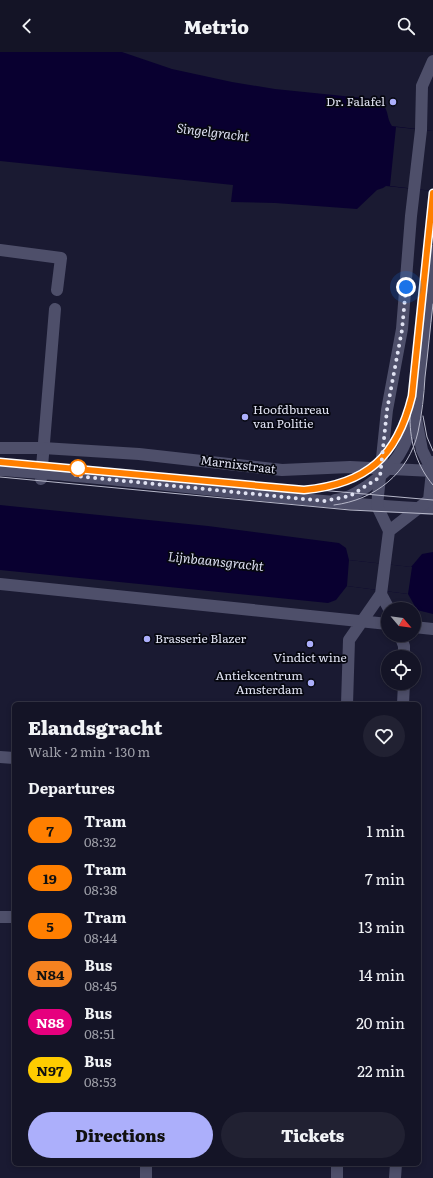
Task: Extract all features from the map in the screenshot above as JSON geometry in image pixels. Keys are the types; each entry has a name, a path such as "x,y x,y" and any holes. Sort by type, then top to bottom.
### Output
{"street":[{"path":"385,602 381,594 389,531 377,506 383,472 387,410 402,330 421,130 422,86 433,61"},
{"path":"0,250 61,258 58,290"},
{"path":"324,501 350,496 383,472 403,450 415,414 433,251"},
{"path":"41,477 55,309"},
{"path":"389,531 416,508 429,500 433,469 422,450 415,414"},
{"name":"Marnixstraat","path":"0,448 43,448 139,454 282,470 350,468 383,472 433,469"},
{"path":"0,470 41,477 377,506 433,509"},
{"path":"0,584 381,623"},
{"path":"347,702 349,640 381,594"},
{"path":"421,628 433,629"},
{"path":"404,690 404,702"},
{"path":"0,757 12,758"},
{"path":"0,917 12,918"},
{"path":"146,1166 146,1178"},
{"path":"337,1166 337,1178"},
{"path":"396,1166 396,1178"}],"water":[{"name":"Singelgracht","path":"0,52 122,52 172,69 232,82 275,89 373,99 383,105 387,111 392,126 433,131 433,191 386,186 377,190 357,209 275,203 231,202 233,185 0,161"},
{"name":"Lijnbaansgracht","path":"0,505 208,526 339,543 346,548 349,560 411,567 422,554 433,552 433,614 421,611 421,602 412,602 408,594 347,586 336,600 328,603 0,570"}],"pier":[{"path":"396,127 433,131 433,191 390,186"},
{"path":"349,560 412,567 408,594 347,586"}],"tram line":[{"path":"433,193 410,418 411,436 416,454 427,478 433,485"},
{"name":"7","path":"0,462 304,490 325,488 349,480 358,475 376,463 399,435 404,425 412,396 433,193"},
{"path":"334,505 349,502 376,491 388,482 407,460 418,432 422,411 433,304"},
{"path":"320,488 350,480 375,464 386,453 395,440 403,427 408,413"},
{"path":"423,416 427,437 433,451"},
{"path":"0,462 433,500"},
{"path":"0,477 350,510 433,514"}],"place":[{"name":"Dr. Falafel","path":"393,102"},
{"name":"Hoofdbureau van Politie","path":"245,417"},
{"name":"Brasserie Blazer","path":"147,639"},
{"name":"Vindict wine","path":"310,644"},
{"name":"Antiekcentrum Amsterdam","path":"311,683"}],"route":[{"path":"78,468 75,476 324,501 342,499 361,490 380,477 387,410 402,330 406,287"}]}
